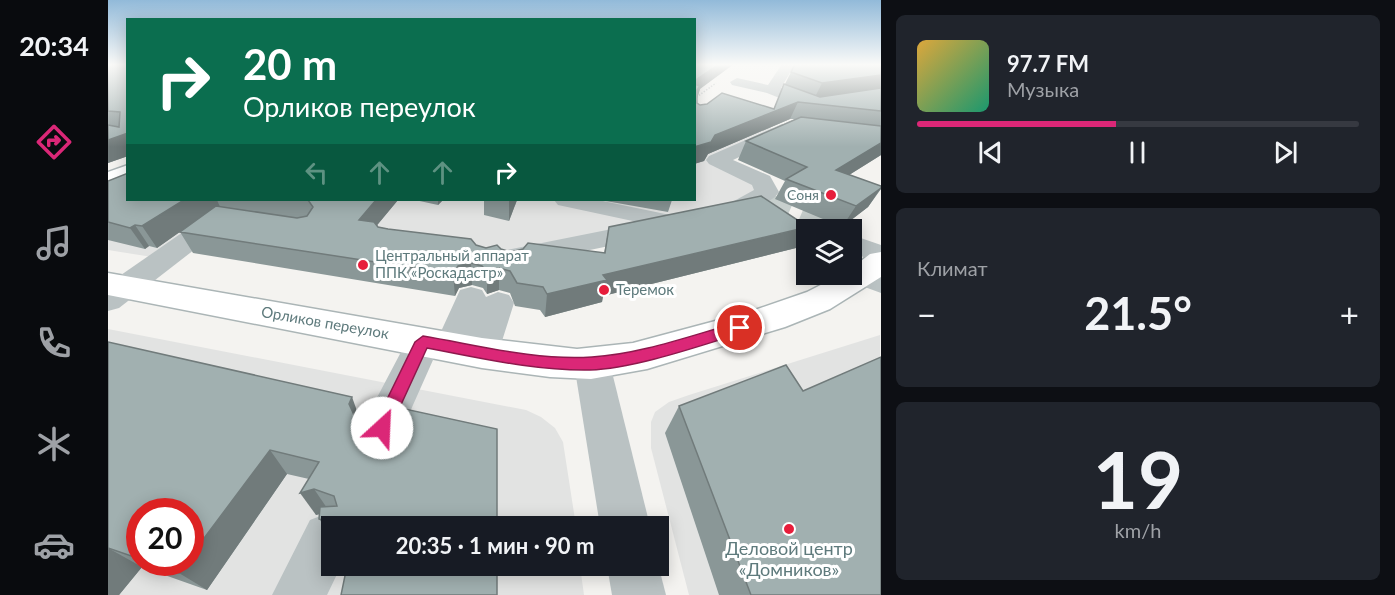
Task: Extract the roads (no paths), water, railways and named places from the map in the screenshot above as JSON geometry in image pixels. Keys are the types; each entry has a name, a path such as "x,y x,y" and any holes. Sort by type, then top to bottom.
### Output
{"main road":[{"path":"108,180 126,173"},
{"path":"108,188 126,179"},
{"name":"Орликов переулок","path":"114,290 539,362 592,364 678,346 792,312 872,266"}],"street":[{"path":"776,92 812,106 880,96"},
{"path":"511,263 513,257 755,206 767,192 762,181 716,160 790,126 801,128"},
{"path":"572,201 689,221"},
{"path":"114,290 233,214"},
{"path":"862,254 872,266"},
{"path":"382,428 452,347 484,301"},
{"path":"592,364 623,516"},
{"path":"299,595 321,550"},
{"path":"635,576 639,595"}],"tunnel":[{"path":"766,205 798,219"}],"place":[{"name":"Соня","path":"831,195"},
{"name":"Центральный аппарат ППК «Роскадастр»","path":"363,265"},
{"name":"Теремок","path":"604,290"},
{"name":"Деловой центр «Домников»","path":"789,529"}]}
